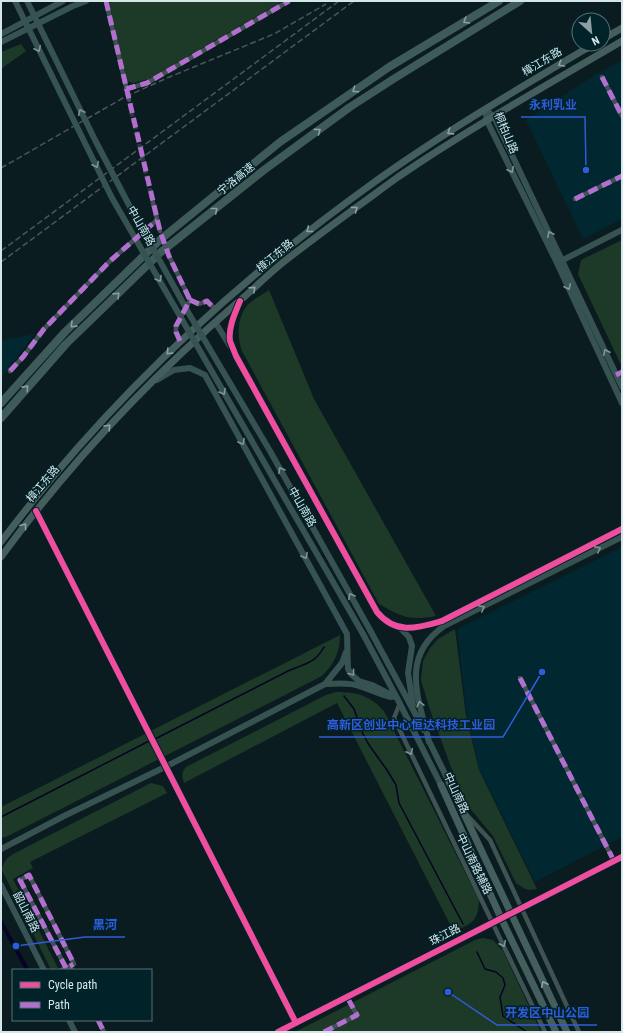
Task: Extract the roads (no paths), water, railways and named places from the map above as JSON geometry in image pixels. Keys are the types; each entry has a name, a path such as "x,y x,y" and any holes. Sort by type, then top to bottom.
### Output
{"highway":[{"name":"宁洛高速","path":"1,403 65,332 161,238 280,142 389,67 499,1"},
{"name":"宁洛高速","path":"1,418 66,344 168,247 264,170 350,107 520,1"}],"main road":[{"path":"611,34 622,28"},
{"name":"樟江东路","path":"1,557 72,467 150,384 215,322 284,261 400,176 459,138 622,41"},
{"name":"樟江东路","path":"1,542 27,507 91,432 180,341 273,259 332,213 418,152 485,109 581,52"},
{"name":"中山南路","path":"449,782 567,1032"},
{"name":"中山南路","path":"441,785 501,918 556,1032"}],"street":[{"name":"中山南路","path":"15,1 112,198 363,634 441,785"},
{"name":"中山南路","path":"27,1 91,133 133,212 188,312 270,451 370,630 414,711 449,782"},
{"path":"2,33 63,1"},
{"path":"2,41 86,1"},
{"path":"106,1 130,106"},
{"path":"127,91 147,83 289,1"},
{"path":"602,77 622,116"},
{"name":"桐柏山路","path":"485,109 494,117 560,261 622,403"},
{"name":"桐柏山路","path":"485,109 487,121 619,374 622,387"},
{"path":"575,199 622,176"},
{"path":"153,203 160,231"},
{"path":"10,371 44,329 110,261 157,220"},
{"path":"560,261 622,230"},
{"path":"169,256 190,300 199,304 207,301 215,309"},
{"path":"180,341 176,332 176,326 190,300"},
{"path":"236,356 230,341 230,333 233,319 240,301"},
{"path":"215,322 236,356 377,612 381,617 397,626 407,629 442,621 622,529"},
{"path":"150,384 174,370 190,368 205,375 347,634 348,669 359,681 372,685 398,701"},
{"path":"36,511 296,1023"},
{"path":"429,742 416,688 415,673 420,653 435,633 444,626 622,537"},
{"path":"397,626 409,637 412,646 408,673 414,711"},
{"path":"1,849 64,816 165,767 325,684 342,663 348,646"},
{"path":"520,678 614,861"},
{"path":"325,684 342,683 358,685 398,701"},
{"name":"中山南路辅路","path":"398,701 394,718 545,1032"},
{"name":"中山南路辅路","path":"460,807 490,840 579,1032"},
{"name":"珠江路","path":"282,1031 492,922 622,857"},
{"path":"29,875 74,964 67,968 20,880 29,875"},
{"name":"韶山南路","path":"1,885 43,969"},
{"path":"324,1032 357,1015 347,997"},
{"path":"70,1021 76,1032"},
{"path":"98,1021 104,1032"}],"waterway":[{"path":"155,739 290,670 310,662 318,656 324,647"},
{"path":"344,696 354,709 363,734 369,745 396,785 399,803 463,924"},
{"path":"1,817 151,740"},
{"path":"477,952 485,969 496,972 503,978 505,985 500,997 503,1016 527,1032"}],"tunnel":[{"path":"130,106 153,203"}],"railway":[{"path":"1,251 339,1"},
{"path":"1,262 354,1"},
{"path":"1,168 123,98 167,78 274,34 326,4"}],"place":[{"name":"永利乳业","path":"586,170"},
{"name":"高新区创业中心恒达科技工业园","path":"542,672"},
{"name":"黑河","path":"16,946"},
{"name":"开发区中山公园","path":"448,992"}]}
